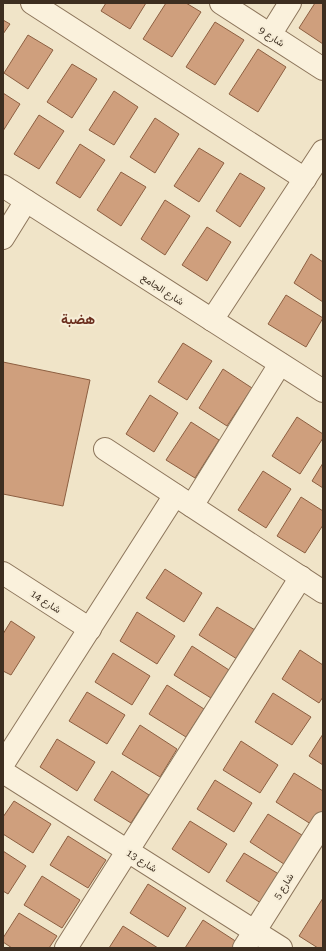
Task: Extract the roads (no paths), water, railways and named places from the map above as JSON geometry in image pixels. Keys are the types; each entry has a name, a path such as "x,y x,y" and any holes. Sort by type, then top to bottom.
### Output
{"street":[{"path":"32,3 305,179"},
{"name":"شارع 9","path":"221,3 323,68"},
{"path":"270,35 290,3"},
{"path":"212,320 323,151"},
{"name":"شارع الجامع","path":"3,186 323,391"},
{"path":"3,238 26,201"},
{"path":"3,764 90,629 184,501 280,364"},
{"path":"105,449 323,592"},
{"name":"شارع 14","path":"3,573 90,629"},
{"path":"66,948 301,577"},
{"name":"شارع 13","path":"3,772 128,850 249,939 281,948"},
{"name":"شارع 5","path":"249,939 323,823"}],"district":[{"name":"هضبة","path":"78,319"}]}
